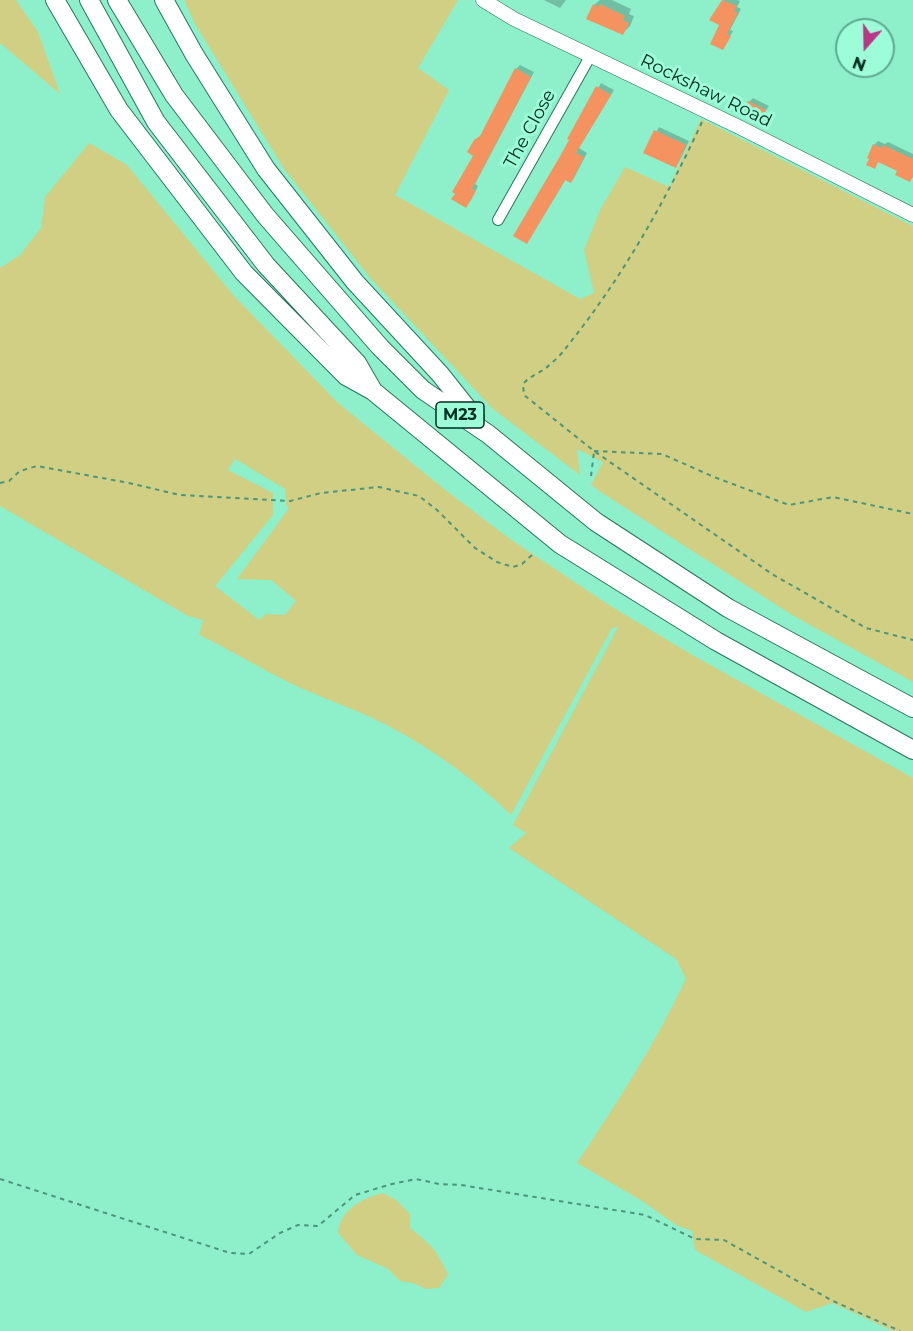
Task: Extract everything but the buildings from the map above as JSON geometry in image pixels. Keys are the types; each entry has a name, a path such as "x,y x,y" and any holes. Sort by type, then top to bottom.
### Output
{"highway":[{"path":"55,0 119,111 244,273 346,376 373,391"},
{"name":"M23","path":"89,0 156,122 266,265 357,363 373,391 560,544 716,641 913,750"},
{"name":"M23","path":"117,0 174,95 265,215 380,346 423,390 488,434 596,522 728,608 913,708"},
{"path":"164,0 194,54 266,170 355,282 440,374 488,434"}],"street":[{"name":"Rockshaw Road","path":"483,0 514,19 707,111 913,215"},
{"name":"The Close","path":"498,220 591,55"}],"path":[{"path":"707,111 650,225 564,351 547,368 530,377 524,384 524,395 594,451 772,574 866,628 913,640"},
{"path":"591,476 594,451"},
{"path":"594,451 662,454 714,477 789,505 833,496 913,514"},
{"path":"0,483 9,481 20,471 37,466 180,495 291,501 321,493 379,487 419,496 437,510 475,548 497,562 513,567 522,564 532,555"},
{"path":"0,1179 230,1253 249,1254 280,1233 298,1225 318,1226 355,1195 416,1179 439,1185 461,1185 645,1215 695,1239 724,1240 833,1301 900,1331"}],"shaded area":[{"path":"0,0 16,0 38,32 60,94 0,43"},
{"path":"184,0 458,0 418,68 449,90 395,195 580,299 594,293 584,250 600,210 625,167 669,187 701,119 913,226 913,682 792,615 599,491 591,485 603,462 577,449 580,475 493,409 371,279 284,169 195,24"},
{"path":"89,143 127,165 234,296 338,403 444,489 510,539 612,607 694,656 913,778 913,1331 893,1331 832,1303 806,1312 695,1250 692,1231 676,1225 642,1201 577,1163 635,1073 686,979 676,959 509,848 526,833 513,825 618,627 612,628 511,815 462,773 407,736 368,716 270,673 199,635 203,620 188,616 0,506 0,268 20,255 41,228 45,197","holes":["235,459 285,489 286,505 289,508 237,579 271,580 296,601 285,615 266,614 259,620 215,586 273,515 273,493 228,470"]},
{"path":"383,1193 396,1200 410,1214 410,1228 440,1258 448,1274 439,1288 426,1289 413,1283 400,1281 388,1269 357,1255 338,1233 343,1218 353,1206"}]}
